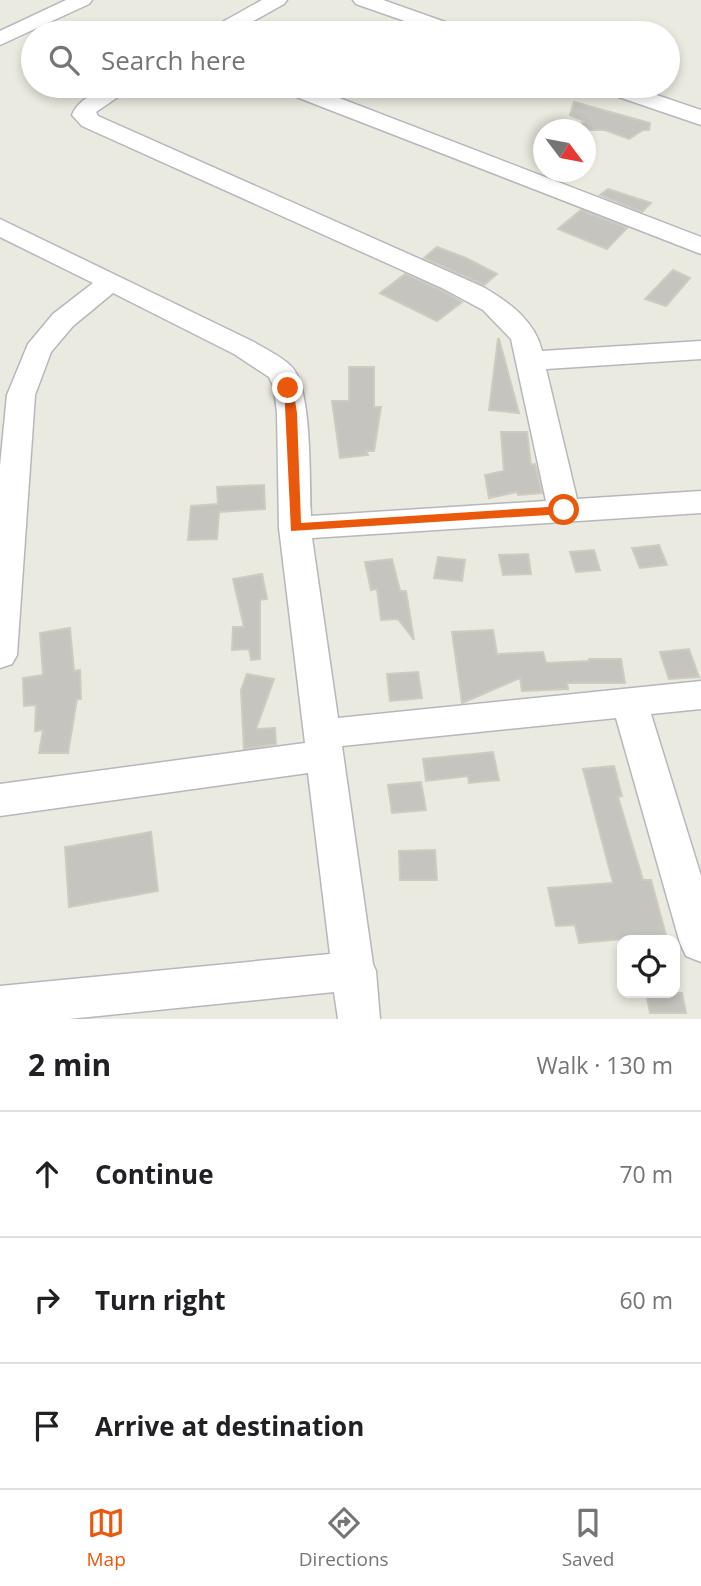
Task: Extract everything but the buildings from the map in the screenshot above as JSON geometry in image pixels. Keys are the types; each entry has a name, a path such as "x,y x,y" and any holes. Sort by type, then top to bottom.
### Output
{"street":[{"path":"38,21 82,0"},
{"path":"239,21 277,0"},
{"path":"363,0 423,21"},
{"path":"0,39 21,29"},
{"path":"103,98 86,108 83,115 102,127 395,256 487,300 513,319 525,339 564,510"},
{"path":"320,98 701,246"},
{"path":"643,98 701,118"},
{"path":"0,227 244,348 281,372 288,388 292,413 295,528 322,745 355,971 359,1019"},
{"path":"0,655 21,395 38,350 63,320 111,282"},
{"path":"529,361 701,350"},
{"path":"295,528 701,502"},
{"path":"0,800 322,745 629,701 701,695"},
{"path":"629,701 701,943"},
{"path":"0,1006 355,971"}],"route":[{"path":"288,388 292,413 295,528 564,510"}]}
